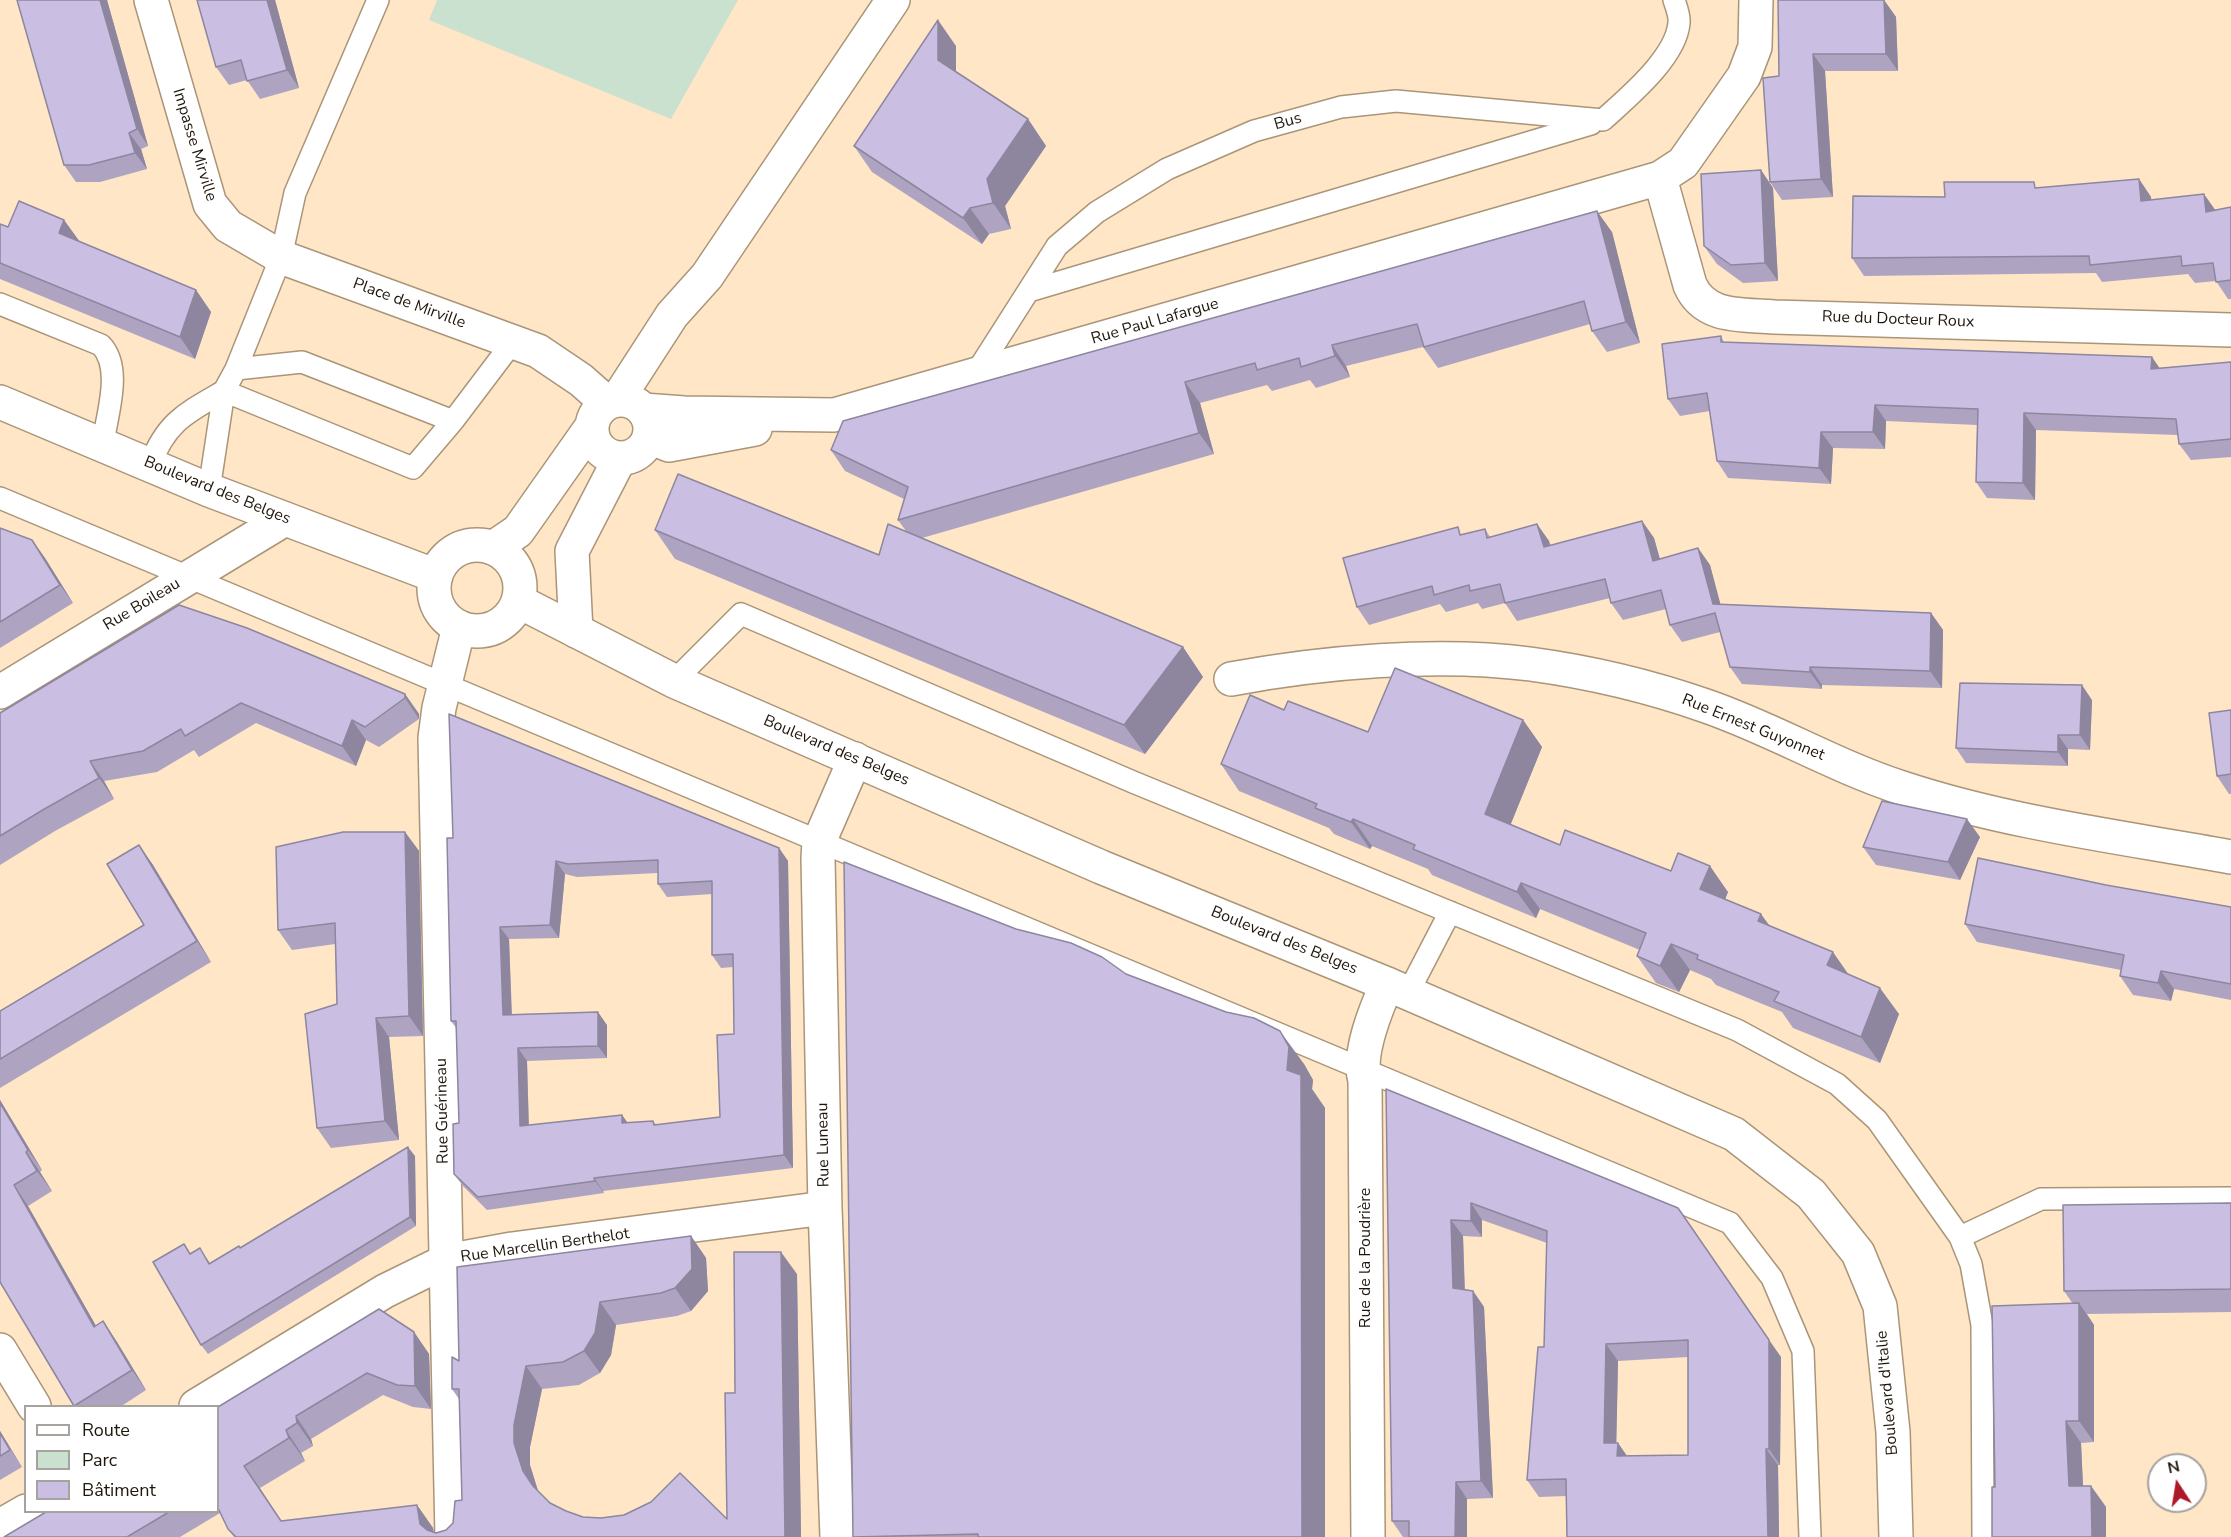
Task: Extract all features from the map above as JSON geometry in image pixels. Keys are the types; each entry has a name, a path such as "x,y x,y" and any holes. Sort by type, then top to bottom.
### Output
{"street":[{"name":"Impasse Mirville","path":"151,0 210,204 228,226 281,257"},
{"path":"493,548 518,531 624,414 707,276 893,0"},
{"name":"Rue Paul Lafargue","path":"624,414 834,415 1660,178 1683,163 1744,76 1755,47 1756,0"},
{"name":"Rue du Docteur Roux","path":"1660,178 1690,285 1696,299 1708,308 1732,314 1774,316 2231,330"},
{"name":"Place de Mirville","path":"281,257 525,347 581,380 624,414"},
{"name":"Boulevard des Belges","path":"0,402 103,443 209,490 436,576"},
{"path":"624,414 638,453 620,458 602,452 592,436 624,414"},
{"path":"576,631 573,551 620,458"},
{"name":"Rue Boileau","path":"0,692 285,519"},
{"path":"473,544 493,548 511,560 518,573 521,587 518,602 501,624 487,630 473,631 459,627 447,620 438,608 434,595 436,576 447,556 459,548 473,544"},
{"name":"Boulevard des Belges","path":"518,602 674,681 1101,867 1398,988 1734,1134 1811,1194 1858,1253"},
{"name":"Rue Guérineau","path":"452,1537 435,738 439,708 459,627"},
{"name":"Rue Ernest Guyonnet","path":"1231,679 1293,670 1406,660 1529,664 1642,685 1709,707 1900,787 1980,811 2231,857"},
{"name":"Rue Luneau","path":"837,1537 825,1208 819,842 855,759"},
{"name":"Rue de la Poudrière","path":"1368,1537 1365,1081 1362,1069 1375,1012 1398,988"},
{"name":"Rue Marcellin Berthelot","path":"199,1405 385,1291 446,1261 502,1250 825,1208"},
{"name":"Boulevard d'Italie","path":"1858,1253 1880,1306 1893,1432 1896,1537"},
{"path":"0,1350 33,1405"},
{"path":"0,1526 24,1511"}],"lane":[{"path":"209,490 224,391 236,369 281,257 295,193 378,0"},
{"path":"1029,291 1603,120 1640,87 1669,50 1680,22 1674,0"},
{"name":"Bus","path":"976,373 1057,246 1097,213 1167,169 1254,131 1341,107 1396,101 1603,120"},
{"path":"0,304 101,345 110,354 113,369 103,443"},
{"path":"224,391 412,468 453,421 525,347"},
{"path":"236,369 302,362 453,421"},
{"path":"150,465 158,443 179,417 224,391"},
{"path":"0,498 1730,1223 1772,1278 1803,1351 1810,1537"},
{"path":"674,681 741,614 1133,782 1737,1030 1837,1084 1877,1120 1960,1237 1971,1264 1982,1325 1983,1537"},
{"path":"1398,988 1450,912"},
{"path":"1960,1237 2041,1199 2231,1198"}],"green space":[{"path":"437,0 738,0 671,119 429,20"}],"building":[{"path":"17,0 100,0 137,129 129,133 135,153 89,165 64,165"},
{"path":"197,0 267,0 287,70 247,81 241,60 216,67"},
{"path":"1778,0 1884,0 1886,54 1813,54 1821,179 1770,182 1763,78 1779,76"},
{"path":"938,20 938,60 1028,119 987,179 993,203 970,208 963,218 854,146"},
{"path":"1761,170 1765,263 1731,265 1704,246 1701,174"},
{"path":"2139,179 2141,201 2204,194 2206,212 2231,207 2231,280 2216,282 2213,263 2182,266 2181,256 2090,265 2089,256 1852,258 1853,196 1945,197 1944,182 2034,182 2035,188"},
{"path":"19,201 64,220 59,233 196,290 180,337 0,263 0,224 8,227"},
{"path":"1597,211 1626,322 1592,331 1584,301 1424,347 1417,324 1332,345 1335,356 1301,367 1299,358 1257,370 1255,363 1185,382 1199,433 898,520 908,487 831,450 843,421"},
{"path":"1721,336 1721,342 2152,357 2151,369 2231,362 2231,439 2179,444 2176,419 2024,413 2023,483 1976,482 1978,409 1875,405 1873,432 1821,432 1819,468 1717,461 1707,393 1668,399 1662,344"},
{"path":"678,474 879,555 888,524 1183,647 1124,725 655,530"},
{"path":"1642,521 1653,561 1698,548 1713,604 1931,613 1930,671 1810,667 1810,672 1730,667 1715,613 1670,625 1661,590 1611,603 1605,579 1505,603 1500,584 1470,591 1469,585 1434,595 1432,586 1357,607 1343,558 1458,527 1460,535 1485,529 1487,538 1537,524 1544,547"},
{"path":"0,528 32,540 60,585 0,622"},
{"path":"179,605 247,628 405,694 405,698 365,727 352,720 342,746 241,703 185,736 181,729 143,751 90,761 99,778 0,836 0,713"},
{"path":"1395,668 1523,720 1485,814 1560,845 1565,830 1671,871 1678,853 1710,866 1700,889 1761,914 1758,921 1833,952 1827,965 1880,988 1861,1037 1774,1001 1779,992 1697,959 1698,955 1671,944 1660,966 1637,956 1646,933 1521,883 1517,892 1413,849 1415,845 1353,819 1351,822 1315,808 1317,804 1221,764 1250,695 1284,710 1288,701 1368,732"},
{"path":"1960,683 2082,685 2080,735 2058,735 2058,752 1956,748"},
{"path":"2231,710 2231,774 2217,776 2209,713"},
{"path":"449,714 779,848 784,1155 594,1178 595,1181 478,1197 454,1174 453,1124 459,1123 456,1021 451,1021 447,838 453,838","holes":["658,860 658,884 712,881 712,955 733,954 734,1034 717,1035 720,1117 654,1125 653,1121 622,1123 622,1115 520,1126 518,1048 598,1046 598,1012 503,1015 500,927 550,925 556,861 568,864"]},
{"path":"1882,801 1967,819 1948,862 1863,847"},
{"path":"343,832 405,832 409,1016 376,1018 385,1121 317,1128 305,1014 337,1004 335,923 278,930 276,847"},
{"path":"139,845 197,941 0,1059 0,1011 144,925 107,864"},
{"path":"1978,858 2106,885 2231,907 2231,984 2161,971 2158,983 2120,976 2124,955 1965,924"},
{"path":"844,862 1016,929 1071,943 1102,957 1126,974 1226,1012 1254,1018 1280,1031 1289,1047 1287,1070 1301,1075 1302,1537 978,1537 978,1534 853,1537"},
{"path":"1386,1089 1678,1208 1769,1340 1769,1449 1766,1449 1768,1537 1567,1537 1566,1479 1527,1480 1538,1347 1544,1347 1547,1231 1471,1203 1471,1221 1451,1220 1453,1288 1473,1291 1481,1481 1456,1482 1455,1537 1409,1537 1409,1521 1392,1521","holes":["1688,1340 1688,1455 1617,1456 1618,1443 1604,1443 1606,1344"]},
{"path":"0,1103 28,1150 26,1152 37,1171 14,1185 94,1327 103,1321 132,1370 73,1405 0,1282"},
{"path":"408,1147 410,1217 201,1345 153,1262 184,1244 190,1254 200,1248 209,1264 239,1246 240,1248"},
{"path":"2231,1203 2231,1289 2064,1291 2063,1205"},
{"path":"691,1236 692,1269 675,1288 661,1293 600,1302 595,1333 584,1351 563,1362 526,1366 514,1425 514,1443 523,1471 533,1486 550,1503 566,1511 583,1517 601,1518 624,1515 651,1502 680,1473 727,1519 725,1393 735,1393 734,1252 781,1252 785,1537 236,1537 228,1529 219,1510 219,1406 379,1309 414,1332 415,1386 397,1385 367,1373 296,1416 297,1423 286,1430 289,1438 244,1466 281,1521 417,1505 420,1524 427,1530 436,1533 446,1530 453,1523 455,1501 462,1500 459,1389 452,1389 452,1357 459,1361 457,1267"},
{"path":"2079,1303 2079,1421 2066,1421 2069,1486 2091,1486 2092,1537 1992,1537 1992,1487 1995,1487 1992,1306"},
{"path":"0,1433 10,1450 0,1456"},
{"path":"44,1513 167,1513 127,1537 4,1537"}]}
